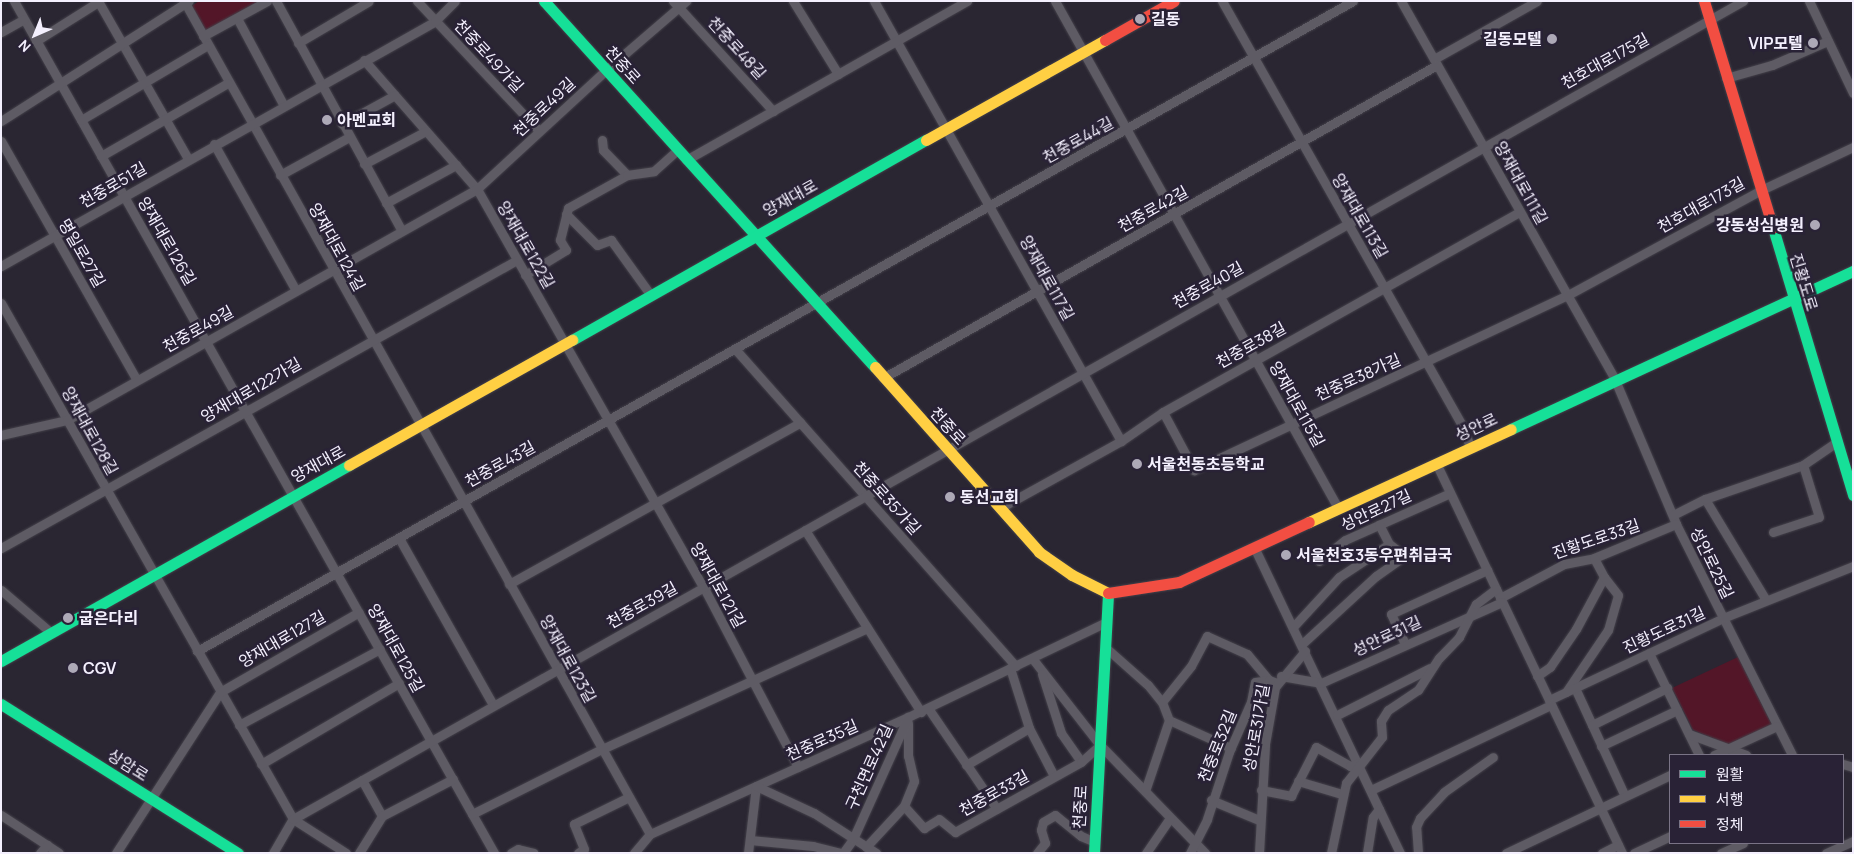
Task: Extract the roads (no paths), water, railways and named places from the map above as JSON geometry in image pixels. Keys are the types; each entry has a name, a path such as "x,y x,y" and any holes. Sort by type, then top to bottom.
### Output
{"main road":[{"name":"천중로","path":"544,1 686,160 758,235 882,378 1040,552 1072,575 1108,593 1094,847"},
{"name":"양재대로","path":"1,661 49,631 422,426 650,294 1174,1"},
{"name":"진황도로","path":"1704,1 1759,191 1838,441 1853,495"},
{"name":"성안로","path":"1108,593 1179,582 1853,271"},
{"name":"상암로","path":"1,704 238,853"}],"street":[{"name":"양재대로126길","path":"14,1 294,496"},
{"path":"81,120 144,82 237,18 267,1"},
{"path":"276,1 402,231"},
{"path":"298,43 369,1"},
{"name":"천중로49가길","path":"417,1 539,132"},
{"name":"천중로51길","path":"1,266 283,104 435,21 455,1"},
{"path":"793,1 838,74"},
{"path":"874,1 946,130"},
{"name":"양재대로115길","path":"1055,1 1338,508"},
{"name":"양재대로113길","path":"1222,1 1464,429 1470,447"},
{"name":"천중로44길","path":"818,304 1353,1"},
{"name":"양재대로111길","path":"1401,1 1615,380"},
{"name":"천호대로175길","path":"1483,147 1743,1"},
{"path":"1809,1 1853,93"},
{"path":"36,41 98,2 188,159"},
{"path":"1,121 186,2"},
{"name":"양재대로124길","path":"186,2 250,123 422,426"},
{"path":"686,160 966,2"},
{"name":"천중로42길","path":"882,378 1301,142 1534,2"},
{"name":"천중로49길","path":"1,434 67,420 477,189 679,3"},
{"name":"천중로48길","path":"679,3 773,110"},
{"path":"237,18 283,104"},
{"path":"1,32 24,19"},
{"path":"1726,78 1772,65 1828,41"},
{"name":"양재대로122길","path":"364,60 477,189 565,343"},
{"path":"101,156 228,83"},
{"path":"342,124 395,95"},
{"name":"양재대로117길","path":"946,130 1121,441"},
{"path":"364,164 426,131"},
{"path":"280,175 349,137"},
{"path":"602,140 603,150 627,175"},
{"name":"명일로27길","path":"1,141 137,380"},
{"path":"214,144 296,291"},
{"name":"천중로40길","path":"946,449 1483,147"},
{"name":"천호대로173길","path":"1566,296 1759,191 1853,147"},
{"path":"526,275 566,250 560,240 568,208 627,175 654,171 677,150"},
{"path":"386,203 456,165"},
{"name":"천중로38길","path":"1000,508 1121,441 1163,412 1256,359 1520,212"},
{"path":"566,214 597,245 611,240 650,294"},
{"name":"양재대로122가길","path":"1,548 372,339 517,260"},
{"name":"천중로38가길","path":"1163,412 1194,470 1566,296"},
{"name":"양재대로128길","path":"1,303 153,574"},
{"name":"천중로43길","path":"197,651 818,304"},
{"name":"양재대로121길","path":"565,343 704,588 798,767"},
{"name":"천중로35가길","path":"736,350 1013,667"},
{"name":"성안로25길","path":"1615,380 1675,519 1791,754"},
{"path":"509,584 657,505 800,423"},
{"name":"양재대로123길","path":"422,426 556,669 650,834"},
{"name":"진황도로33길","path":"1499,596 1564,564 1594,558 1675,519 1705,499 1802,465 1838,441"},
{"name":"천중로39길","path":"273,853 293,820 946,449"},
{"path":"1436,463 1620,849 1602,853"},
{"path":"1773,532 1818,517 1802,465"},
{"name":"성안로27길","path":"1319,561 1345,540 1450,493"},
{"name":"양재대로125길","path":"294,496 494,853"},
{"path":"1705,499 1766,600"},
{"path":"1303,648 1376,576 1405,556 1389,544 1379,524"},
{"path":"804,530 867,628 924,710 966,764 996,809"},
{"path":"399,538 493,705"},
{"path":"1293,627 1339,577 1389,544"},
{"path":"1254,547 1337,715 1400,853"},
{"path":"1538,676 1550,667 1576,628 1604,578 1594,558"},
{"name":"진황도로31길","path":"1371,790 1550,703 1566,692 1723,618 1853,566"},
{"path":"1405,644 1391,614 1487,570"},
{"path":"153,574 293,820 346,853"},
{"name":"진황도로31길","path":"1566,692 1608,630 1618,595 1604,578"},
{"path":"1,590 49,631"},
{"path":"1331,853 1342,794 1359,763 1382,737 1382,722 1388,710 1418,690 1432,667 1459,637 1466,620 1483,596 1499,596"},
{"name":"성안로31길","path":"1321,684 1453,622 1466,620 1499,596"},
{"name":"양재대로127길","path":"220,692 359,612"},
{"name":"천중로35길","path":"634,853 650,834 924,710 1106,622"},
{"path":"472,814 602,749 867,628"},
{"path":"1162,702 1191,666 1207,636 1247,654 1276,680 1321,684"},
{"path":"1104,647 1148,685 1162,702 1169,720 1145,791"},
{"name":"성안로31가길","path":"1259,853 1259,820 1265,744 1276,680 1303,648"},
{"path":"239,725 380,649"},
{"path":"1649,653 1699,754"},
{"path":"1032,658 1100,745 1205,853"},
{"path":"1013,667 1029,728 1054,776"},
{"path":"1337,715 1432,667"},
{"path":"1040,668 1061,733 1081,762"},
{"name":"천중로32길","path":"1190,853 1207,819 1211,800 1251,702 1255,682 1276,680"},
{"path":"261,764 399,683"},
{"path":"1575,688 1625,796"},
{"path":"1592,725 1667,688"},
{"path":"116,853 220,692"},
{"path":"1602,746 1678,710"},
{"name":"구천면로42길","path":"866,847 904,806 914,781 908,756 908,717"},
{"name":"구천면로42길","path":"750,840 813,846 842,853 853,839 908,717"},
{"path":"1169,720 1231,748"},
{"path":"1716,754 1777,726"},
{"path":"966,764 1029,728"},
{"path":"1690,734 1744,754"},
{"name":"천중로33길","path":"904,806 924,828 938,819 955,832 1081,762 1100,745"},
{"name":"성안로31가길","path":"1261,790 1291,796 1316,747 1350,766 1359,763"},
{"path":"1418,853 1416,827 1420,818 1444,792 1493,757"},
{"path":"1506,853 1669,775"},
{"path":"359,853 382,816 453,779"},
{"path":"362,780 382,816"},
{"path":"1298,781 1342,794"},
{"path":"748,853 756,786 814,812 876,853"},
{"path":"578,853 584,849 574,824 629,797"},
{"path":"1211,800 1259,820"},
{"path":"1367,853 1373,817 1379,808"},
{"path":"1,815 59,853"},
{"name":"천중로","path":"1037,853 1045,843 1041,830 1044,822 1055,815 1094,847"},
{"path":"1146,853 1170,818"},
{"path":"1634,853 1669,836"},
{"path":"1721,853 1740,844"},
{"path":"1831,848 1844,844"},
{"path":"40,853 47,845"},
{"path":"511,853 518,849 534,853"}],"place":[{"name":"길동","path":"1140,19"},
{"name":"길동모텔","path":"1552,39"},
{"name":"VIP모텔","path":"1813,43"},
{"name":"아멘교회","path":"327,120"},
{"name":"강동성심병원","path":"1815,225"},
{"name":"서울천동초등학교","path":"1137,464"},
{"name":"동선교회","path":"950,497"},
{"name":"서울천호3동우편취급국","path":"1286,555"},
{"name":"굽은다리","path":"68,618"},
{"name":"CGV","path":"73,668"}]}
